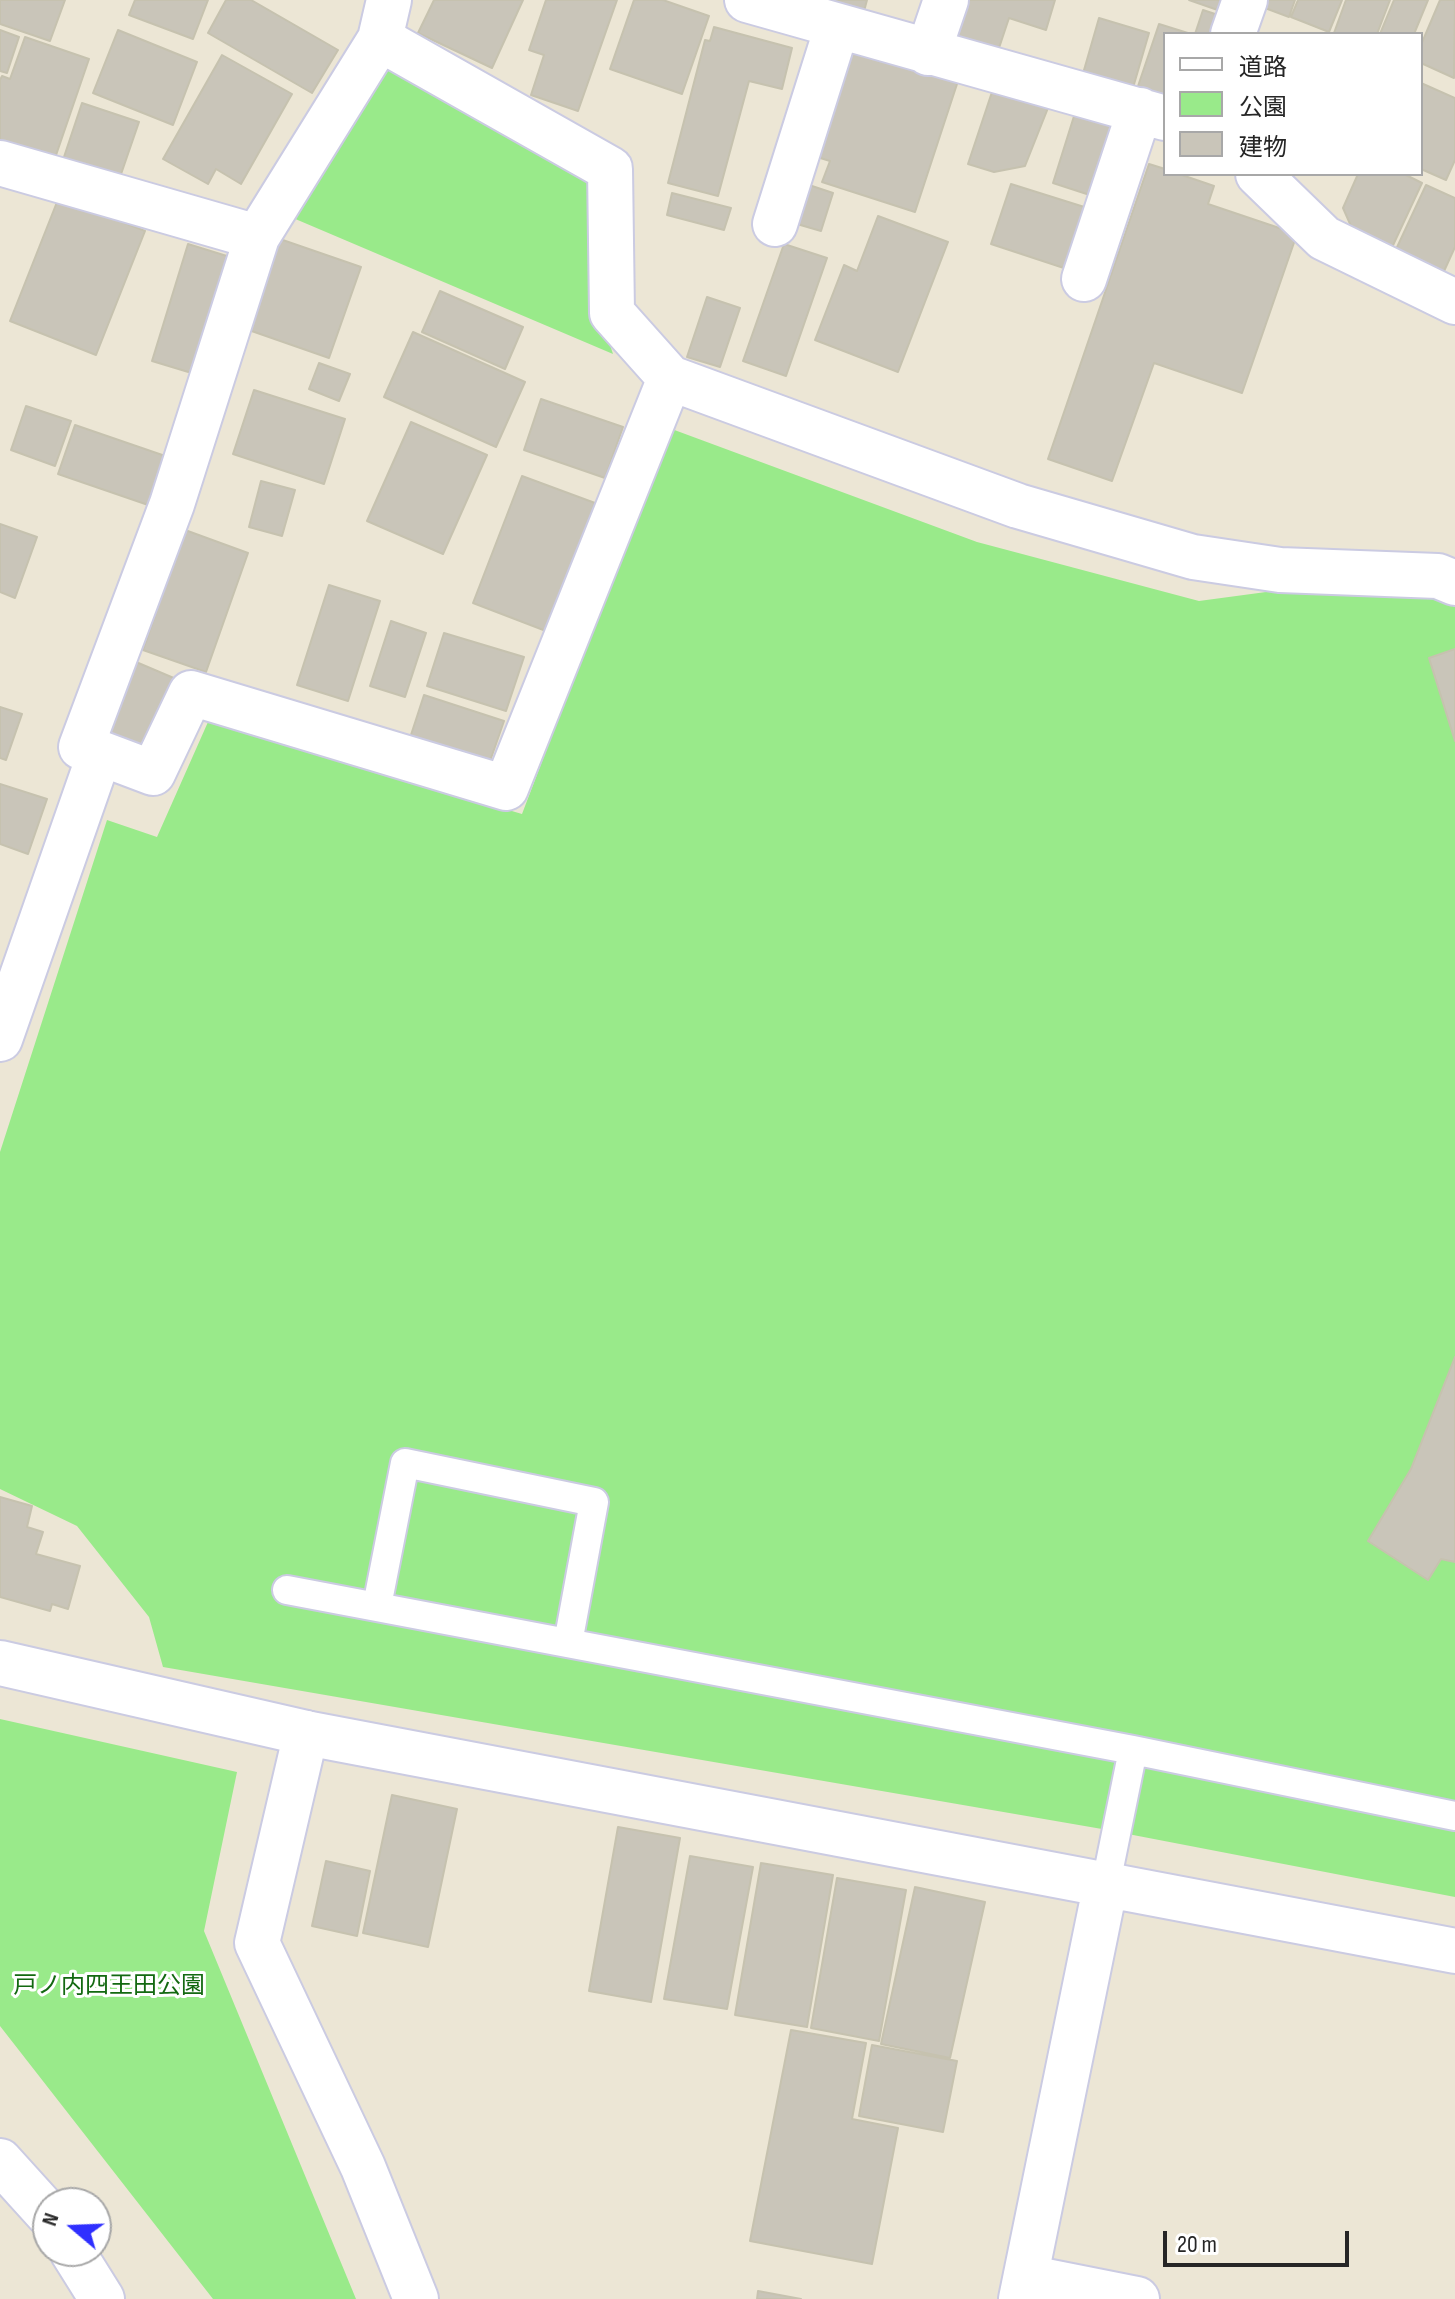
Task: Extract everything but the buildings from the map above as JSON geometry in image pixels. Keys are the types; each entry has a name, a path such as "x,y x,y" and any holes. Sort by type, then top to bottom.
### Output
{"street":[{"path":"747,0 1152,114 1084,279"},
{"path":"928,53 946,0"},
{"path":"1234,32 1245,0"},
{"path":"670,378 506,788 191,693 153,773 81,747 172,504 257,237 385,20 610,169 612,313 670,378 1018,506 1193,557 1280,570 1438,576 1455,583"},
{"path":"775,224 837,27"},
{"path":"0,163 257,237"},
{"path":"1260,176 1324,238 1450,286"},
{"path":"0,1039 100,753"},
{"path":"0,1663 306,1733 1455,1951"},
{"path":"306,1733 257,1943 363,2167 416,2299"},
{"path":"1106,1883 1024,2288 1137,2299"},
{"path":"0,2161 32,2196"},
{"path":"82,2267 102,2299"}],"lane":[{"path":"377,1606 405,1463 594,1502 568,1643"},
{"path":"287,1590 1133,1750 1455,1816"},
{"path":"1106,1883 1133,1750"}],"green space":[{"path":"380,62 596,182 591,287 613,354 293,218"},
{"path":"669,428 977,542 1199,601 1281,590 1435,598 1455,607 1455,1897 1102,1829 163,1667 149,1617 77,1526 0,1489 0,1152 107,820 157,837 208,722 522,814"},
{"name":"戸ノ内四王田公園","path":"0,1719 237,1772 204,1931 356,2299 213,2299 0,2026"}]}
